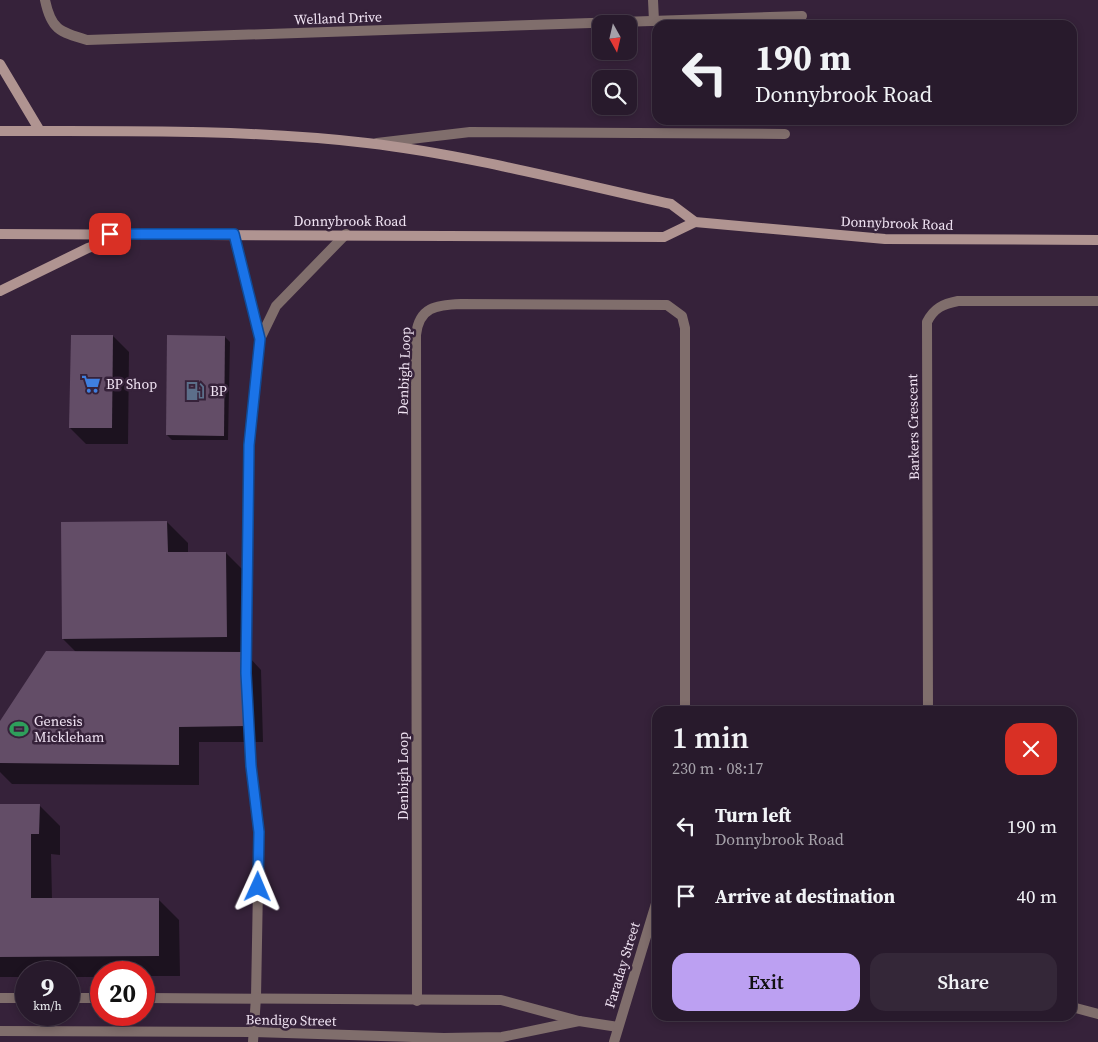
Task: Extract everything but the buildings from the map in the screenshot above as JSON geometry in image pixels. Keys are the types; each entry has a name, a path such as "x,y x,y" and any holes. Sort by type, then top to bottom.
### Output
{"main road":[{"path":"0,64 40,131"},
{"path":"0,131 227,132 275,134 368,144 484,163 671,204 696,222"},
{"name":"Donnybrook Road","path":"0,234 346,234 664,237 696,222 885,239 1098,240"},
{"path":"0,291 88,248 129,234"}],"street":[{"name":"Welland Drive","path":"44,0 52,25 65,34 86,40 652,21"},
{"path":"653,0 654,20"},
{"name":"Welland Drive","path":"684,20 802,16"},
{"path":"368,144 470,132 785,134"},
{"path":"234,234 260,339 249,445 246,663 251,766 259,832 256,997 253,1037"},
{"path":"260,339 276,306 346,234"},
{"name":"Barkers Crescent","path":"928,706 927,322 933,311 944,304 958,301 1098,301"},
{"name":"Denbigh Loop","path":"417,1001 416,335 418,321 426,312 439,305 461,304 667,305 682,316 684,328 685,706"},
{"name":"Faraday Street","path":"614,1042 652,916"},
{"name":"Bendigo Street","path":"155,998 256,997 417,1001 501,1000 579,1021 618,1027"},
{"path":"0,998 15,998"},
{"path":"1077,1008 1098,1014"},
{"name":"Bendigo Street","path":"0,1031 253,1037 502,1037 579,1021"}],"place":[{"name":"BP Shop","path":"91,384"},
{"name":"BP","path":"195,391"},
{"name":"Genesis Mickleham","path":"19,729"}],"route":[{"path":"110,234 234,234 260,339 249,445 246,673 251,766 259,832 258,887"}]}
